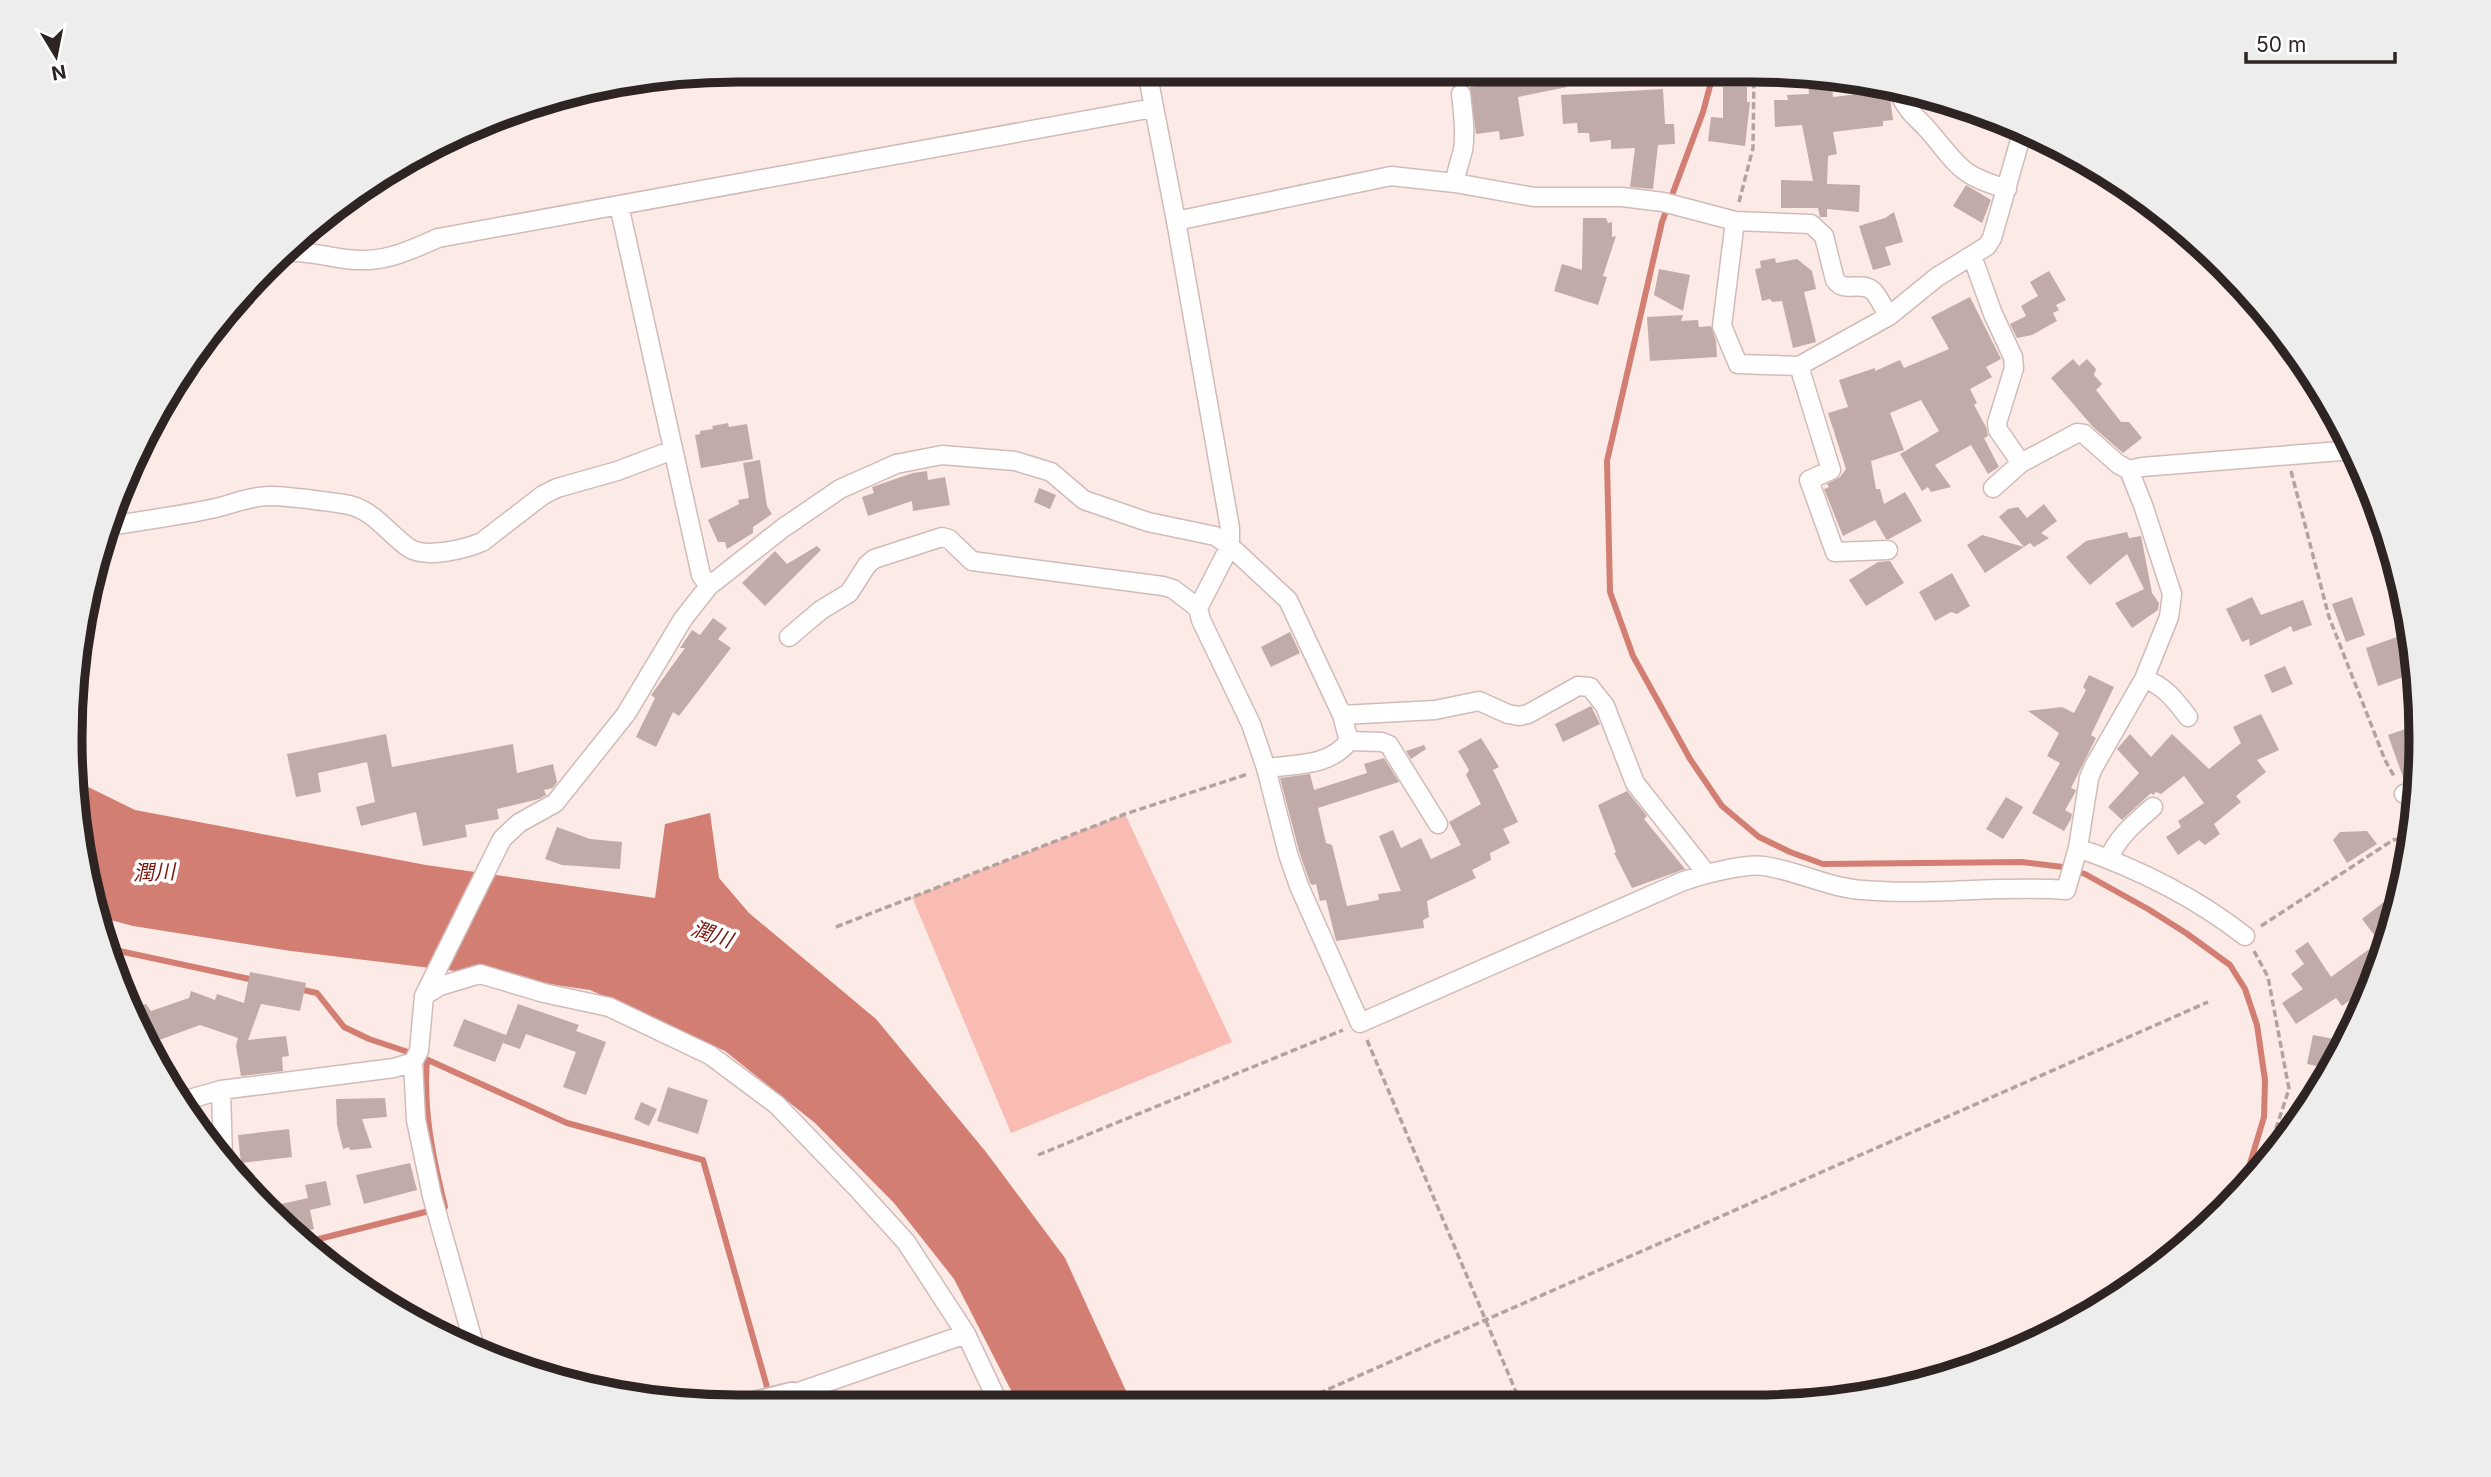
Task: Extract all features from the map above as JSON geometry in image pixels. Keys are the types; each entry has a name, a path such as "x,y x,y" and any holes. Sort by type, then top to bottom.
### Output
{"street":[{"path":"1149,82 1230,528 1230,546 1198,608"},
{"path":"1455,183 1463,149 1461,94"},
{"path":"1903,100 1908,111 1927,128 1963,172 2007,189"},
{"path":"299,251 347,260 378,260 402,254 438,238 1153,108"},
{"path":"1735,221 1722,326 1738,363 1800,366 1889,316 1937,278 1987,246 1992,238 2020,139"},
{"path":"1176,221 1391,176 1455,183 1534,197 1622,197 1663,202 1735,221 1811,224 1819,228 1824,236 1838,285 1871,290 1889,316"},
{"path":"619,205 701,575 709,586"},
{"path":"1972,256 1993,314 2013,357 2014,368 1997,423 1998,430 2021,463"},
{"path":"1800,366 1831,470 1809,480 1835,552 1888,550"},
{"path":"789,637 821,610 849,593 874,559 942,537 949,539 972,561 1173,589 1198,608 1201,620 1238,692 1266,768 1299,886 1360,1023 1681,882 1707,874 1762,865 1842,887 1863,890 1918,892 2033,887 2066,890 2076,853 2089,778 2144,678 2169,617 2172,594 2129,470 2118,464 2084,434 2077,433 2021,463 1993,488"},
{"path":"118,525 270,496 348,505 371,514 410,549 436,553 471,547 482,542 543,495 557,488 617,471 673,450"},
{"path":"2129,470 2342,451"},
{"path":"472,1338 432,1196 416,1120 413,1062 419,1051 424,996 502,839 519,822 555,803 587,764 626,714 683,619 709,586 783,528 840,489 896,464 942,455 1015,461 1051,472 1084,500 1148,523 1215,536 1230,546 1288,600 1342,715 1349,741"},
{"path":"2144,678 2155,682 2172,697 2188,717"},
{"path":"1342,715 1435,710 1479,701 1507,714 1519,716 1528,714 1578,686 1591,687 1605,706 1635,783 1707,874"},
{"path":"1266,768 1313,764 1344,747 1349,741"},
{"path":"1349,741 1382,742 1389,745 1438,824"},
{"path":"2109,859 2112,851 2136,822 2153,807"},
{"path":"2076,853 2109,859 2225,920 2245,936"},
{"path":"424,996 440,985 480,974 544,993 609,1006 710,1055 778,1105 906,1242 966,1334 995,1395"},
{"path":"190,1099 222,1090 394,1068 413,1062"},
{"path":"222,1090 222,1143"},
{"path":"810,1395 966,1334"}],"path":[{"path":"1735,221 1753,148 1754,82"},
{"path":"2288,456 2329,617 2385,760 2406,787"},
{"path":"836,927 1125,814 1266,768"},
{"path":"2273,1138 2289,1089 2289,1081 2268,976 2245,936 2393,840 2401,838"},
{"path":"1315,1395 2208,1002"},
{"path":"1038,1155 1360,1023 1517,1395"}],"shaded area":[{"path":"1125,814 1232,1042 1011,1133 912,897"}],"water":[{"name":"潤川","path":"84,785 135,810 426,865 655,898 665,824 710,813 719,878 749,913 876,1019 986,1152 1065,1258 1128,1395 1013,1395 954,1279 894,1203 815,1123 725,1051 590,990 291,951 133,926 108,919 95,867"}],"building":[{"path":"1502,82 1566,82 1567,87 1518,97 1524,136 1500,140 1499,131 1476,134 1470,87"},
{"path":"1808,85 1832,87 1833,97 1868,93 1876,94 1877,98 1890,97 1893,120 1883,121 1883,126 1833,132 1837,154 1828,156 1827,184 1860,185 1859,212 1827,209 1827,217 1820,217 1818,208 1781,208 1781,180 1813,181 1802,125 1775,127 1774,100 1788,100 1787,95 1809,94"},
{"path":"1723,87 1747,87 1747,102 1750,102 1745,146 1708,141 1711,117 1723,118"},
{"path":"1663,89 1665,124 1674,124 1675,144 1658,145 1653,189 1630,187 1635,148 1611,149 1611,140 1590,142 1589,133 1578,133 1577,123 1563,124 1561,95"},
{"path":"1966,185 1991,200 1982,223 1953,206"},
{"path":"1894,212 1903,242 1885,247 1891,265 1873,270 1859,226 1885,218"},
{"path":"1583,218 1606,218 1608,223 1612,222 1612,237 1616,236 1603,276 1607,277 1598,305 1554,291 1562,264 1582,270"},
{"path":"1775,258 1776,263 1797,259 1812,271 1816,289 1804,292 1816,342 1793,348 1782,301 1762,301 1755,269 1761,268 1760,261"},
{"path":"1659,269 1690,275 1683,311 1654,295"},
{"path":"2049,271 2066,300 2056,305 2059,310 2053,313 2057,321 2032,335 2017,338 2010,324 2026,316 2021,306 2038,296 2030,282"},
{"path":"1970,297 2001,359 1986,367 1992,377 1970,389 1977,403 1974,405 1986,427 1988,436 1984,438 1999,467 1988,474 1971,445 1935,465 1951,487 1931,492 1928,487 1922,491 1900,454 1939,431 1921,400 1890,413 1904,450 1871,461 1876,489 1880,489 1884,504 1905,492 1922,521 1889,539 1886,539 1875,520 1843,536 1824,489 1846,469 1828,413 1848,407 1839,380 1875,368 1875,371 1900,360 1904,368 1949,349 1931,317"},
{"path":"1683,315 1681,321 1698,320 1699,327 1711,326 1717,357 1650,361 1647,317"},
{"path":"2073,359 2079,366 2087,359 2096,369 2094,375 2102,384 2096,390 2121,422 2129,422 2142,438 2123,453 2093,427 2051,378"},
{"path":"728,423 729,427 747,424 753,459 701,468 695,435 700,434 700,431 713,429 712,426"},
{"path":"760,460 767,506 772,514 753,527 753,533 727,549 725,542 718,542 708,520 739,504 738,500 749,498 743,463"},
{"path":"927,471 928,480 945,477 950,505 913,511 912,501 868,516 862,497 874,493 872,487"},
{"path":"1039,488 1056,495 1050,509 1034,502"},
{"path":"2044,504 2057,521 2041,533 2049,538 2034,547 2030,543 2024,547 1999,517 2008,509 2018,507 2027,518"},
{"path":"2127,532 2129,538 2141,536 2152,593 2159,603 2158,610 2132,628 2115,603 2144,589 2127,554 2090,585 2066,557 2086,541"},
{"path":"1982,535 2024,547 1985,573 1967,545"},
{"path":"817,546 821,550 765,606 742,583 775,551 787,564"},
{"path":"1890,561 1904,583 1866,606 1849,580 1878,562"},
{"path":"1952,573 1970,606 1957,614 1951,612 1935,621 1919,592"},
{"path":"2252,597 2261,615 2303,600 2312,625 2293,632 2291,626 2250,646 2249,639 2242,642 2226,609"},
{"path":"2352,597 2365,635 2346,642 2332,604"},
{"path":"713,618 727,628 718,639 731,648 679,716 673,712 656,747 636,737 655,698 651,695 685,648 680,648 692,630 700,635"},
{"path":"1290,632 1300,653 1271,667 1261,647"},
{"path":"2400,636 2405,676 2378,686 2366,648"},
{"path":"2285,666 2293,684 2272,693 2264,675"},
{"path":"2089,675 2114,687 2091,735 2096,738 2071,788 2076,790 2065,810 2072,814 2064,831 2032,813 2060,763 2047,756 2059,733 2028,711 2062,707 2074,713 2086,690 2083,687"},
{"path":"1591,706 1600,724 1563,742 1555,724"},
{"path":"2261,714 2279,750 2257,760 2266,772 2236,796 2241,802 2214,824 2220,834 2205,845 2199,840 2178,855 2166,837 2181,827 2178,821 2204,803 2184,776 2161,794 2151,793 2122,820 2108,807 2139,773 2117,749 2130,734 2151,757 2172,734 2209,769 2241,743 2233,727"},
{"path":"2409,728 2407,779 2404,780 2388,735"},
{"path":"386,734 392,767 513,744 517,773 553,764 557,782 553,788 544,790 546,795 539,799 497,809 499,819 465,825 467,837 423,846 416,812 361,826 356,807 375,802 367,762 318,773 321,792 296,797 287,754"},
{"path":"1481,738 1499,767 1493,770 1518,822 1503,829 1510,843 1490,853 1491,860 1472,870 1476,878 1427,901 1429,917 1423,920 1424,928 1336,941 1326,900 1320,901 1316,884 1310,883 1299,851 1280,778 1310,774 1314,790 1367,773 1364,764 1384,758 1399,782 1318,808 1326,843 1332,845 1347,906 1379,900 1378,894 1401,891 1379,836 1393,830 1401,848 1421,838 1431,859 1461,845 1449,822 1481,804 1466,775 1469,770 1458,751"},
{"path":"1424,745 1426,749 1411,759 1406,751"},
{"path":"1627,791 1647,816 1644,819 1685,869 1632,888 1614,853 1616,852 1598,805"},
{"path":"2006,797 2023,807 2003,839 1986,829"},
{"path":"557,827 590,839 622,842 620,869 562,865 545,859"},
{"path":"2367,831 2377,844 2347,863 2333,840 2340,832"},
{"path":"2388,898 2377,939 2362,919"},
{"path":"2308,942 2331,977 2372,947 2374,949 2356,996 2342,1006 2336,998 2296,1024 2282,1003 2303,989 2291,974 2304,964 2295,951"},
{"path":"250,972 306,983 300,1011 261,1004 248,1040 286,1036 289,1056 282,1057 283,1071 241,1076 236,1046 238,1038 200,1025 156,1041 139,1006 146,1004 151,1011 189,998 191,991 215,1000 217,994 244,1003"},
{"path":"518,1004 579,1025 576,1031 606,1042 586,1095 563,1087 576,1052 526,1034 520,1049 503,1043"},
{"path":"464,1019 506,1035 495,1062 453,1046"},
{"path":"2313,1035 2336,1039 2321,1067 2307,1064"},
{"path":"668,1087 708,1100 698,1134 657,1121"},
{"path":"385,1098 387,1117 362,1119 372,1148 343,1149 337,1125 336,1099"},
{"path":"641,1102 657,1109 649,1126 634,1119"},
{"path":"289,1129 292,1157 241,1163 238,1135"},
{"path":"410,1163 417,1190 364,1204 356,1175"},
{"path":"326,1181 331,1205 310,1210 314,1229 305,1231 276,1205 308,1198 305,1185"}],"waterway":[{"path":"1711,82 1703,112 1662,222 1607,461 1610,592 1633,656 1690,759 1722,806 1759,837 1823,864 2022,862 2063,867 2085,874 2148,909 2230,965 2245,989 2257,1025 2265,1080 2264,1117 2249,1168"},
{"path":"118,951 254,980"},
{"path":"299,989 317,993 344,1027 369,1039 417,1055 567,1123 703,1160 769,1394"},
{"path":"316,1240 445,1207 430,1134 426,1098 427,1060"}]}
